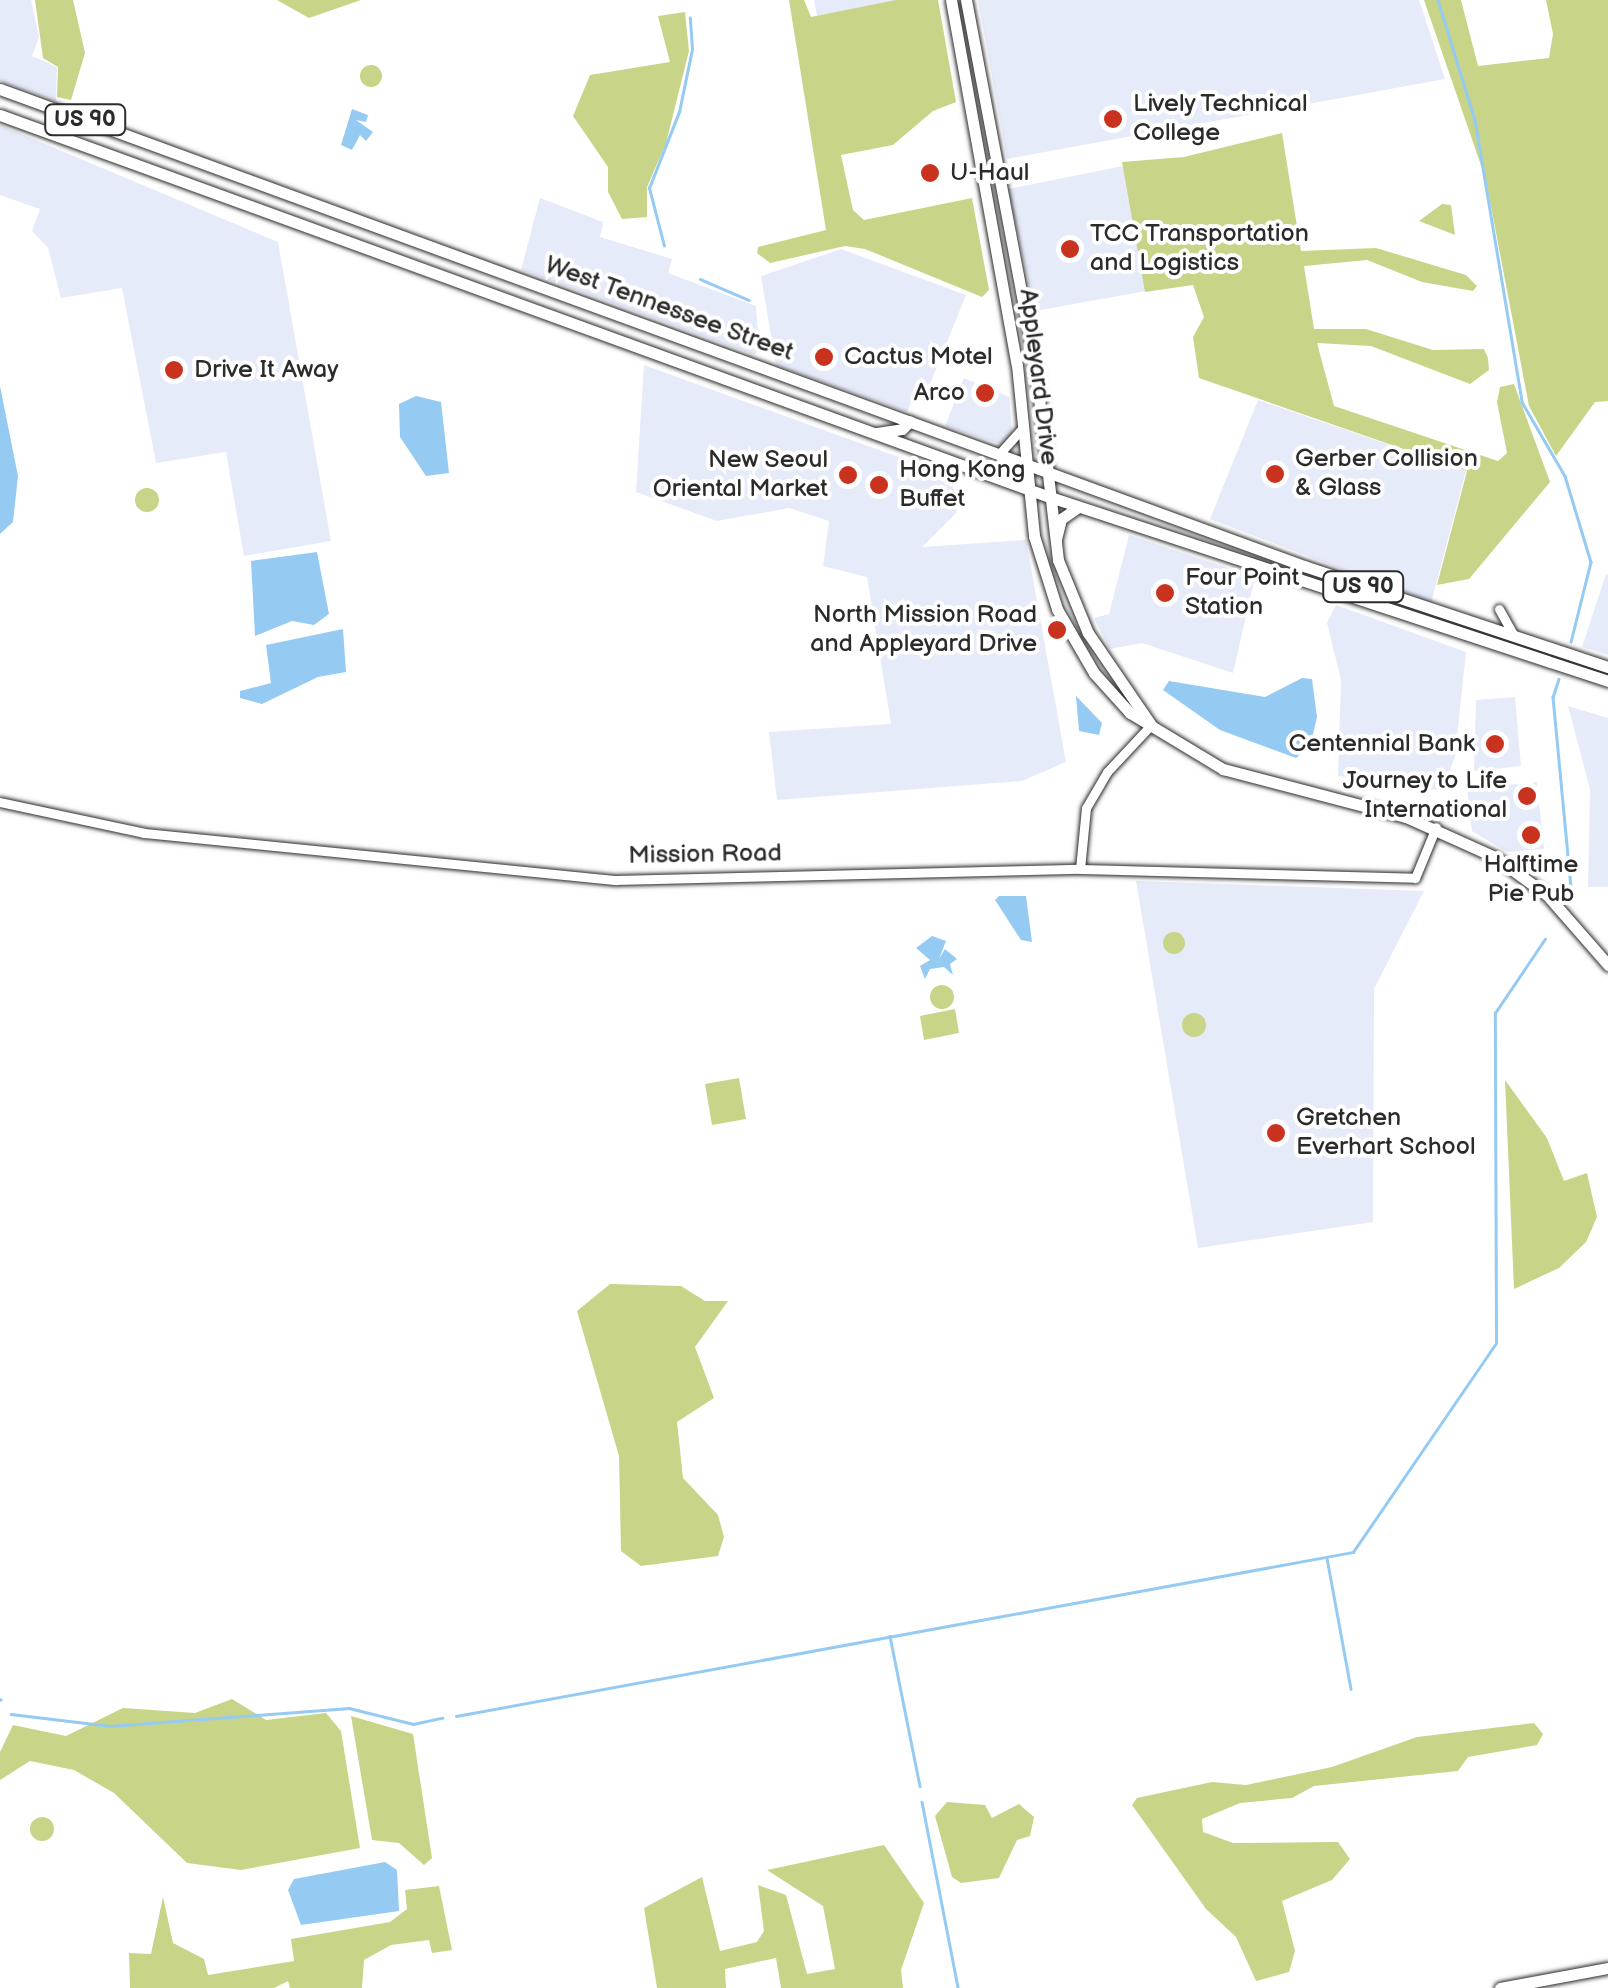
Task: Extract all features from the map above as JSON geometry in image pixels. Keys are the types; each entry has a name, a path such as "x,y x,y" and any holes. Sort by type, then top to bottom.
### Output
{"main road":[{"name":"Appleyard Drive","path":"951,0 1024,412 1029,490 1042,570 1066,626 1113,696 1150,725"},
{"name":"Appleyard Drive","path":"966,0 1035,364 1055,548 1088,632 1150,725"},
{"name":"West Tennessee Street","path":"0,88 1338,578 1602,669 1608,681"},
{"name":"West Tennessee Street","path":"0,116 1078,507 1577,672 1602,669"},
{"path":"159,174 170,152"},
{"path":"352,244 360,220"},
{"path":"635,347 641,324"},
{"path":"872,434 902,429 910,421"},
{"path":"1055,548 1061,518 1078,507"},
{"path":"1158,534 1166,527 1195,525"},
{"path":"1315,585 1338,578"},
{"path":"1150,725 1250,779 1436,827 1495,857 1546,894 1608,965"},
{"path":"1500,1988 1608,1968"}],"street":[{"path":"978,150 993,148"},
{"path":"984,183 999,180"},
{"path":"984,183 999,180"},
{"path":"1000,453 1017,441 1024,412"},
{"path":"1499,609 1518,640"},
{"path":"1080,869 1080,828 1093,793 1150,725"},
{"name":"Mission Road","path":"0,802 135,831 573,878 1080,869 1416,878 1436,827"}],"shaded area":[{"path":"0,0 31,0 39,37 32,56 57,67 56,101 0,81"},
{"path":"814,0 908,0 817,16"},
{"name":"Lively Technical College","path":"978,0 1419,0 1445,79 1007,159"},
{"path":"0,125 278,242 331,541 244,556 226,452 156,463 122,288 61,298 48,248 32,231 40,209 0,195"},
{"path":"1123,166 1146,291 1035,311 1008,189"},
{"path":"540,198 603,222 600,237 672,259 668,273 756,306 759,350 754,355 521,270"},
{"path":"841,249 966,295 926,394 916,390 907,412 776,365 761,276"},
{"path":"644,365 951,476 957,512 922,547 1026,540 1066,762 1022,781 777,800 769,732 891,724 867,577 823,566 829,521 789,508 717,521 636,492"},
{"path":"964,378 1009,397 1012,432 1003,445 945,426"},
{"path":"1258,400 1466,471 1431,603 1210,519"},
{"path":"1129,535 1255,577 1233,673 1142,643 1110,649 1094,618 1109,614"},
{"path":"1608,575 1608,655 1582,647"},
{"path":"1336,605 1466,652 1455,756 1443,791 1338,776 1341,680 1327,623"},
{"name":"Centennial Bank","path":"1515,697 1521,766 1474,771 1476,700"},
{"path":"1568,706 1608,718 1608,887 1588,887 1590,789"},
{"path":"1537,782 1544,849 1507,852 1472,831 1467,789"},
{"name":"Gretchen Everhart School","path":"1136,881 1424,891 1374,989 1373,1222 1198,1248"}],"green space":[{"path":"35,0 73,0 85,53 71,100 57,97 58,67 43,58"},
{"path":"277,0 361,0 309,18"},
{"path":"789,0 804,0 811,17 896,0 938,0 956,102 933,111 893,145 841,155 853,210 864,220 972,198 989,290 982,297 865,249 845,246 770,263 757,253 758,247 826,230"},
{"path":"1424,0 1461,0 1478,66 1549,58 1553,34 1546,0 1608,0 1608,401 1595,402 1556,456 1529,406 1486,180"},
{"path":"685,12 689,51 666,143 647,187 647,217 622,219 608,192 608,167 573,116 590,75 670,62 658,16"},
{"path":"371,65 379,68 379,84 371,87 363,84 360,76 363,68"},
{"path":"1282,133 1301,251 1376,248 1466,275 1477,286 1473,291 1422,282 1367,260 1304,266 1314,329 1366,329 1433,350 1484,349 1488,358 1489,370 1470,384 1371,346 1317,343 1334,406 1498,461 1507,453 1497,402 1500,387 1514,384 1550,482 1469,579 1437,585 1467,471 1199,378 1193,337 1204,317 1193,285 1145,292 1122,162 1184,157"},
{"path":"1442,204 1451,205 1455,235 1419,221"},
{"path":"147,488 156,491 156,509 147,512 138,509 135,500 138,491"},
{"path":"1174,932 1182,935 1182,951 1174,954 1166,951 1163,943 1166,935"},
{"path":"942,985 951,988 951,1006 942,1009 933,1006 930,997 933,988"},
{"path":"955,1009 959,1033 924,1040 920,1016"},
{"path":"1194,1013 1203,1016 1203,1034 1194,1037 1185,1034 1182,1025 1185,1016"},
{"path":"739,1078 746,1119 712,1125 705,1084"},
{"path":"1505,1080 1547,1138 1564,1181 1587,1173 1597,1217 1586,1242 1559,1268 1514,1289"},
{"path":"610,1284 681,1286 705,1301 728,1301 695,1347 714,1398 677,1422 683,1478 718,1515 724,1537 718,1556 641,1566 621,1551 619,1456 577,1311"},
{"path":"232,1699 266,1720 326,1713 341,1731 360,1848 241,1870 187,1863 114,1793 74,1770 30,1761 0,1780 0,1752 13,1725 66,1736 123,1708 195,1713"},
{"path":"351,1716 413,1734 432,1858 424,1865 399,1843 372,1840"},
{"path":"1534,1723 1543,1734 1537,1745 1468,1757 1458,1771 1314,1786 1292,1798 1240,1803 1202,1819 1203,1832 1233,1843 1338,1842 1350,1859 1332,1880 1282,1901 1295,1951 1289,1972 1256,1981 1236,1937 1206,1909 1132,1805 1137,1798 1212,1782 1246,1785 1332,1767 1417,1737"},
{"path":"947,1802 985,1805 992,1818 1019,1804 1034,1817 1030,1836 1017,1840 999,1878 961,1883 952,1877 935,1816"},
{"path":"42,1817 51,1820 51,1838 42,1841 33,1838 30,1829 33,1820"},
{"path":"884,1845 924,1903 901,1970 903,1988 781,1988 776,1958 725,1969 726,1988 657,1988 644,1908 702,1877 720,1951 757,1942 764,1931 758,1885 786,1895 807,1974 835,1969 823,1906 767,1870"},
{"path":"439,1886 452,1950 432,1953 429,1940 391,1945 364,1960 362,1988 290,1988 288,1981 274,1988 130,1988 129,1953 151,1954 163,1897 173,1943 204,1959 208,1975 294,1961 291,1939 390,1922 407,1909 405,1890"}],"water":[{"path":"352,109 368,115 366,122 356,120 373,132 366,141 360,135 352,150 341,145"},
{"path":"0,386 18,476 13,522 0,534"},
{"path":"416,396 441,402 449,473 426,476 400,437 399,404"},
{"path":"317,552 329,614 314,625 292,621 255,636 251,561"},
{"path":"343,629 346,672 318,677 262,704 240,698 240,691 271,683 266,645"},
{"path":"1302,678 1312,679 1317,717 1310,747 1296,758 1220,730 1163,690 1169,681 1265,697"},
{"path":"1076,696 1102,723 1099,735 1079,731"},
{"path":"999,896 1026,896 1032,942 1021,940 995,900"},
{"path":"932,936 946,941 939,959 945,949 957,959 950,964 953,975 944,967 930,969 925,979 920,966 930,960 916,948"},
{"path":"385,1862 397,1870 399,1911 301,1925 288,1890 294,1879"}],"waterway":[{"path":"1438,0 1475,120 1522,402 1565,476 1591,562 1571,642"},
{"path":"664,246 649,188 679,112 692,49 690,18"},
{"path":"700,279 749,300"},
{"path":"1559,679 1553,697 1571,888"},
{"path":"456,1716 1353,1552 1496,1343 1495,1013 1545,939"},
{"path":"1327,1558 1351,1689"},
{"path":"890,1636 920,1786"},
{"path":"11,1714 110,1726 349,1708 413,1724 442,1718"},
{"path":"922,1802 958,1988"}],"place":[{"name":"Lively Technical College","path":"1113,119"},
{"name":"U-Haul","path":"930,173"},
{"name":"TCC Transportation and Logistics","path":"1070,249"},
{"name":"Cactus Motel","path":"824,357"},
{"name":"Drive It Away","path":"174,370"},
{"name":"Arco","path":"985,393"},
{"name":"Gerber Collision & Glass","path":"1275,474"},
{"name":"New Seoul Oriental Market","path":"848,475"},
{"name":"Hong Kong Buffet","path":"879,485"},
{"name":"Four Point Station","path":"1165,593"},
{"name":"North Mission Road and Appleyard Drive","path":"1057,630"},
{"name":"Centennial Bank","path":"1495,744"},
{"name":"Journey to Life International","path":"1527,796"},
{"name":"Halftime Pie Pub","path":"1531,835"},
{"name":"Gretchen Everhart School","path":"1276,1133"}]}
